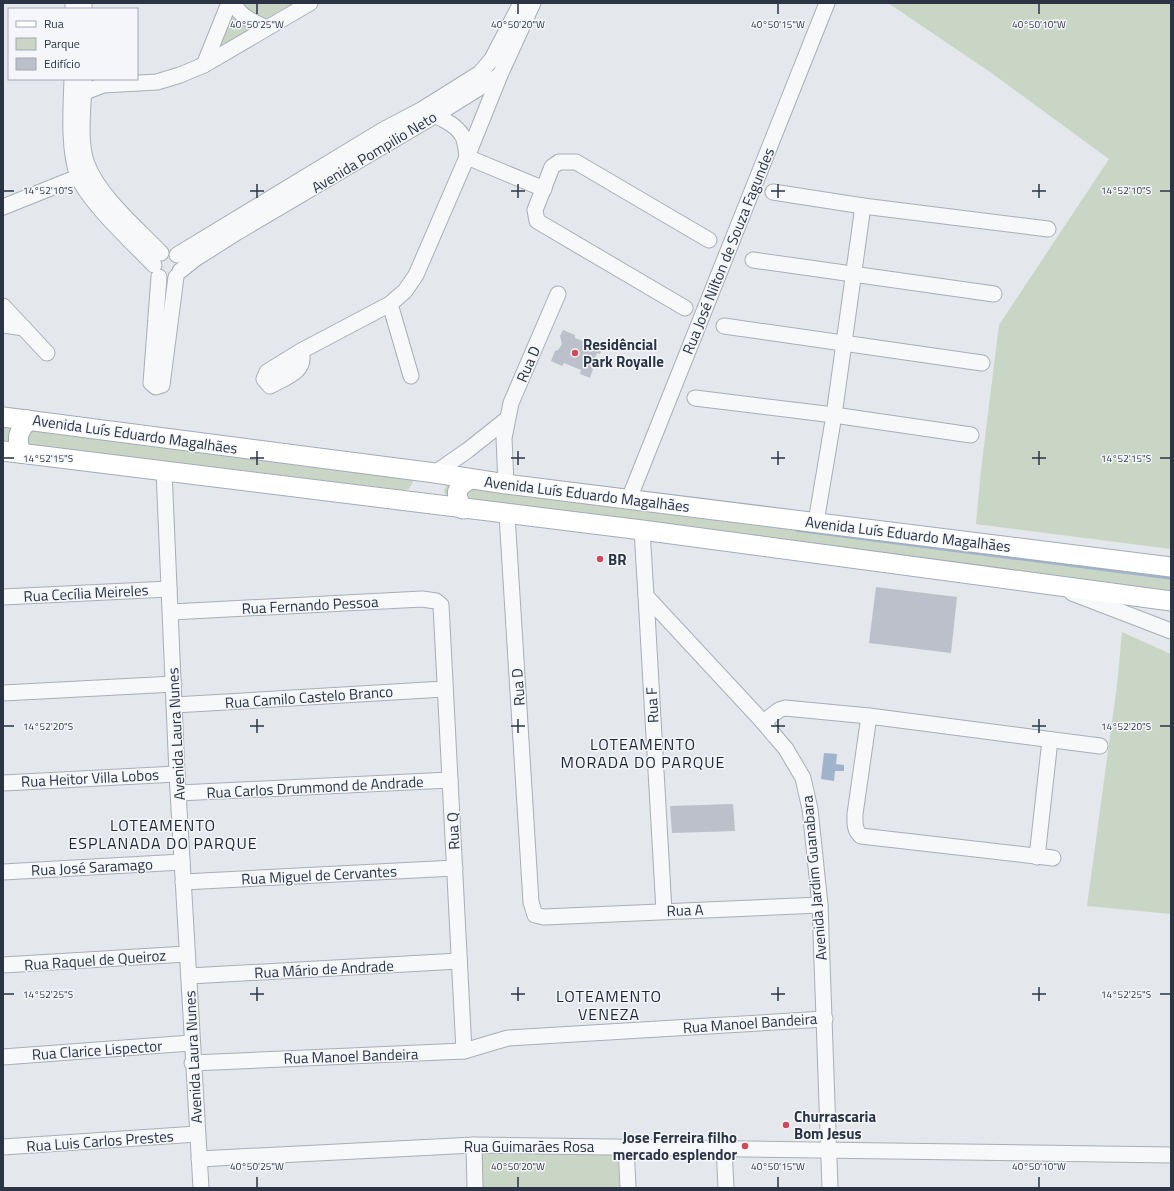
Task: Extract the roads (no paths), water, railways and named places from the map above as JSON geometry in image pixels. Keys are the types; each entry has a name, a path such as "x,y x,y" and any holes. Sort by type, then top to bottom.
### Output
{"main road":[{"name":"Avenida Luís Eduardo Magalhães","path":"3,417 426,472 506,484 1171,567"},
{"path":"11,452 20,430 28,420"},
{"name":"Avenida Luís Eduardo Magalhães","path":"11,452 642,530 1056,587 1171,601"},
{"path":"410,502 421,495 424,490 426,472"},
{"path":"463,509 458,500 458,489 471,479"}],"street":[{"path":"204,65 229,3"},
{"path":"233,3 238,12 247,19 268,28"},
{"path":"80,90 103,85 157,82 180,75 204,65 310,3"},
{"name":"Avenida Pompilio Neto","path":"177,255 383,130 421,110 480,73 487,67 521,3"},
{"path":"301,351 390,304 405,292 416,275 467,157 500,75 534,3"},
{"name":"Rua José Nilton de Souza Fagundes","path":"629,499 827,3"},
{"name":"Avenida Pompilio Neto","path":"178,274 194,259 236,233 436,115 500,75"},
{"path":"73,80 80,90 83,145 87,164 85,174 103,211 158,265 168,279 178,274"},
{"path":"421,110 436,115 459,131 463,136 467,157"},
{"path":"467,157 544,190"},
{"path":"685,308 537,220 535,210 552,167 559,162 576,162 709,240"},
{"path":"3,207 85,174"},
{"path":"773,192 863,206 1048,229"},
{"path":"816,522 845,343 863,206"},
{"path":"169,252 177,255 182,265 178,274 162,385 156,387 151,383 158,265 169,252"},
{"path":"753,260 994,294"},
{"name":"Rua D","path":"506,484 504,438 511,403 558,294"},
{"path":"390,304 411,376"},
{"path":"3,306 47,353"},
{"path":"3,325 24,328"},
{"path":"724,326 982,363"},
{"path":"695,398 834,415 971,435"},
{"path":"426,472 468,450 507,419"},
{"name":"Avenida Laura Nunes","path":"164,471 177,774 189,976 192,1063 201,1188"},
{"name":"Rua D","path":"507,514 532,906 535,915 550,917"},
{"path":"642,530 646,596"},
{"path":"1056,587 1171,631"},
{"name":"Rua Cecília Meireles","path":"3,597 169,589"},
{"name":"Avenida Jardim Guanabara","path":"646,596 763,722 786,749 803,778 810,809 820,904 830,1188"},
{"name":"Rua F","path":"646,596 664,911"},
{"name":"Rua Fernando Pessoa","path":"171,612 422,599 436,601 441,605 442,611"},
{"name":"Rua Q","path":"442,611 444,689 455,868 463,1044"},
{"path":"3,693 174,684"},
{"name":"Rua Camilo Castelo Branco","path":"174,705 444,689"},
{"path":"763,722 779,710 785,708 869,716 1100,746"},
{"path":"869,716 855,814 857,833 861,836 1054,858"},
{"path":"1037,856 1050,740"},
{"name":"Rua Heitor Villa Lobos","path":"3,783 177,774"},
{"name":"Rua Carlos Drummond de Andrade","path":"179,793 450,780"},
{"name":"Rua José Saramago","path":"3,872 182,862"},
{"name":"Rua Miguel de Cervantes","path":"183,882 455,868"},
{"name":"Rua A","path":"550,917 820,904"},
{"name":"Rua Raquel de Queiroz","path":"3,965 187,954"},
{"name":"Rua Mário de Andrade","path":"189,976 459,961"},
{"name":"Rua Manoel Bandeira","path":"192,1063 463,1044 508,1038 825,1019"},
{"name":"Rua Clarice Lispector","path":"3,1057 191,1043"},
{"name":"Rua Luis Carlos Prestes","path":"3,1147 197,1134"},
{"path":"474,1145 475,1188"},
{"name":"Rua Guimarães Rosa","path":"199,1159 474,1145 828,1148 1171,1155"},
{"path":"626,1146 628,1188"},
{"path":"724,1147 726,1188"}],"water":[{"path":"824,753 837,754 836,764 844,765 844,771 835,771 834,781 821,779"}],"waterway":[{"path":"797,530 1171,578"}],"place":[{"name":"Residêncial Park Royalle","path":"575,353"},
{"name":"BR","path":"600,559"},
{"name":"Churrascaria Bom Jesus","path":"786,1125"},
{"name":"Jose Ferreira filho mercado esplendor","path":"745,1146"}],"district":[{"name":"LOTEAMENTO MORADA DO PARQUE","path":"643,753"},
{"name":"LOTEAMENTO ESPLANADA DO PARQUE","path":"163,834"},
{"name":"LOTEAMENTO VENEZA","path":"609,1005"}]}
